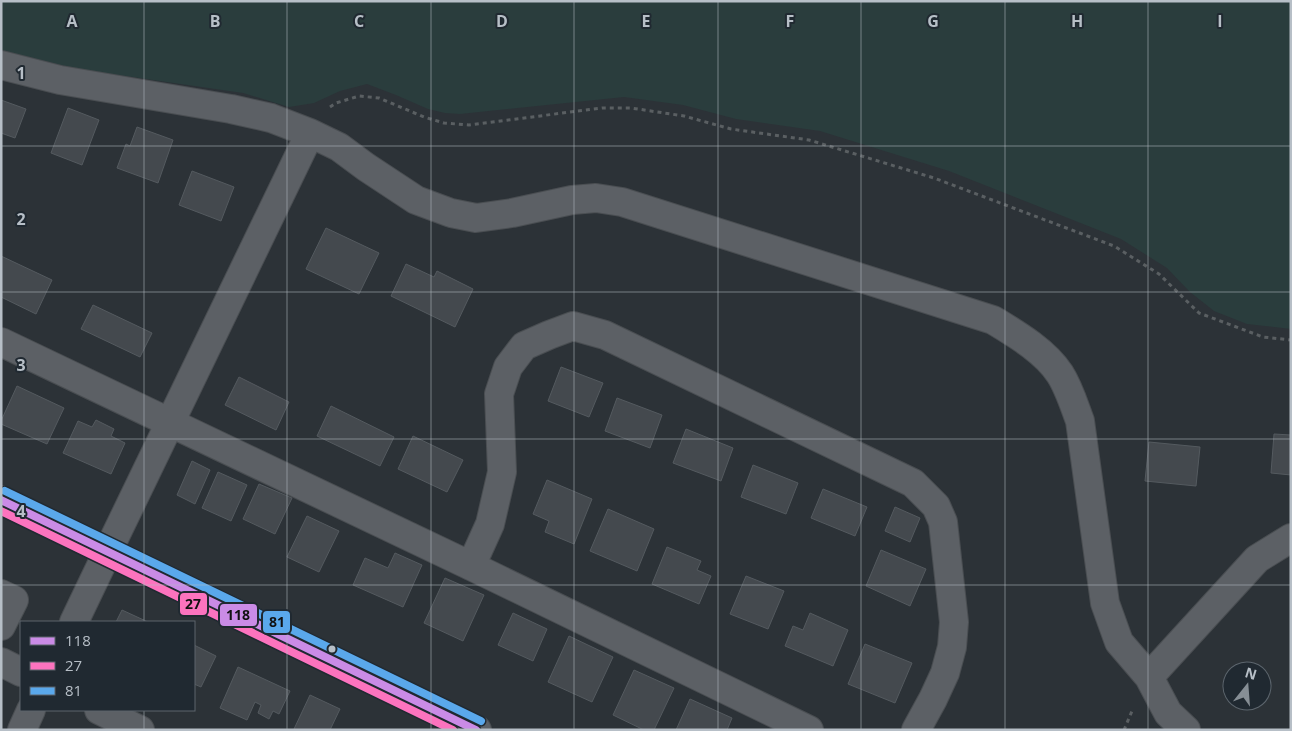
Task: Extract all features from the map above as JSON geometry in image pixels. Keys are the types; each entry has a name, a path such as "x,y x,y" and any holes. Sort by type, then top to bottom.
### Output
{"street":[{"path":"1,65 60,80 231,109 272,118 310,133 340,148 416,200 451,213 476,218 512,213 572,200 596,198 622,202 994,320 1029,343 1044,356 1059,373 1070,394 1080,421 1105,603 1119,642 1148,676 1168,712 1186,730"},
{"path":"74,621 310,133"},
{"path":"471,566 490,524 502,472 499,394 508,367 524,346 572,326 605,335 913,483 936,506 943,522 954,622 952,647 945,673 916,730"},
{"path":"1,342 471,566 809,730"},
{"path":"1,500 477,730"},
{"path":"1148,676 1257,559 1291,538"},
{"path":"1,594 14,600 1,626"},
{"path":"1,662 20,672"},
{"path":"22,730 31,711"},
{"path":"101,711 140,730"}],"path":[{"path":"310,133 322,114 336,103 359,96 379,98 424,117 444,123 469,125 602,108 631,108 684,116 731,129 809,140 934,178 1114,246 1158,274 1199,312 1263,337 1291,340"}],"shaded area":[{"path":"1,1 1291,1 1291,329 1247,324 1214,311 1190,292 1167,268 1121,239 949,171 820,131 736,119 683,105 624,97 460,114 445,113 428,109 367,84 340,91 314,103 289,107 243,93 77,69 1,50"}],"building":[{"path":"1,100 26,109 15,138 1,133"},
{"path":"68,108 99,120 82,165 51,153"},
{"path":"137,127 173,140 158,183 117,168 126,144 130,146"},
{"path":"192,171 234,187 221,221 179,205"},
{"path":"326,228 379,253 359,294 306,269"},
{"path":"1,256 52,280 36,314 1,297"},
{"path":"406,264 434,277 437,271 473,289 455,327 391,296"},
{"path":"93,305 152,333 140,357 81,329"},
{"path":"561,367 603,383 589,417 548,401"},
{"path":"239,377 289,402 276,430 225,405"},
{"path":"17,386 64,408 47,444 1,424"},
{"path":"617,398 662,415 650,448 605,431"},
{"path":"331,406 394,437 380,466 317,436"},
{"path":"96,420 114,429 111,436 125,443 111,474 63,453 78,421 92,427"},
{"path":"686,429 733,448 721,481 673,463"},
{"path":"1274,434 1291,435 1291,475 1271,473"},
{"path":"413,436 463,460 447,492 398,469"},
{"path":"1149,442 1200,447 1196,486 1145,481"},
{"path":"192,461 210,470 195,504 177,495"},
{"path":"753,465 798,483 786,514 741,497"},
{"path":"218,472 247,485 231,521 202,508"},
{"path":"547,480 592,499 574,544 545,532 549,521 533,514"},
{"path":"259,484 292,498 275,534 243,519"},
{"path":"823,489 867,507 855,536 811,518"},
{"path":"895,507 920,518 910,542 885,531"},
{"path":"608,509 654,529 637,571 590,551"},
{"path":"307,516 339,531 319,572 287,557"},
{"path":"667,547 701,561 697,570 711,576 699,604 652,584"},
{"path":"881,550 926,569 910,606 866,586"},
{"path":"395,553 422,565 403,607 353,585 365,558 388,568"},
{"path":"746,576 784,591 768,629 730,614"},
{"path":"445,578 484,595 463,641 424,623"},
{"path":"122,610 146,621 116,621"},
{"path":"513,613 547,629 533,661 498,645"},
{"path":"810,613 848,630 833,666 785,646 793,626 803,630"},
{"path":"569,636 613,657 592,702 548,682"},
{"path":"865,644 912,663 895,703 848,684"},
{"path":"195,646 216,656 201,687 195,684"},
{"path":"238,667 290,691 279,714 273,711 269,719 258,713 261,705 255,702 247,720 220,708"},
{"path":"634,670 674,688 654,730 644,730 613,715"},
{"path":"310,695 340,709 330,730 294,729"},
{"path":"690,699 732,718 727,730 676,730"}],"transit line":[{"name":"81","path":"5,491 481,721"},
{"name":"118","path":"1,500 476,730"},
{"name":"27","path":"1,511 453,730"}]}
